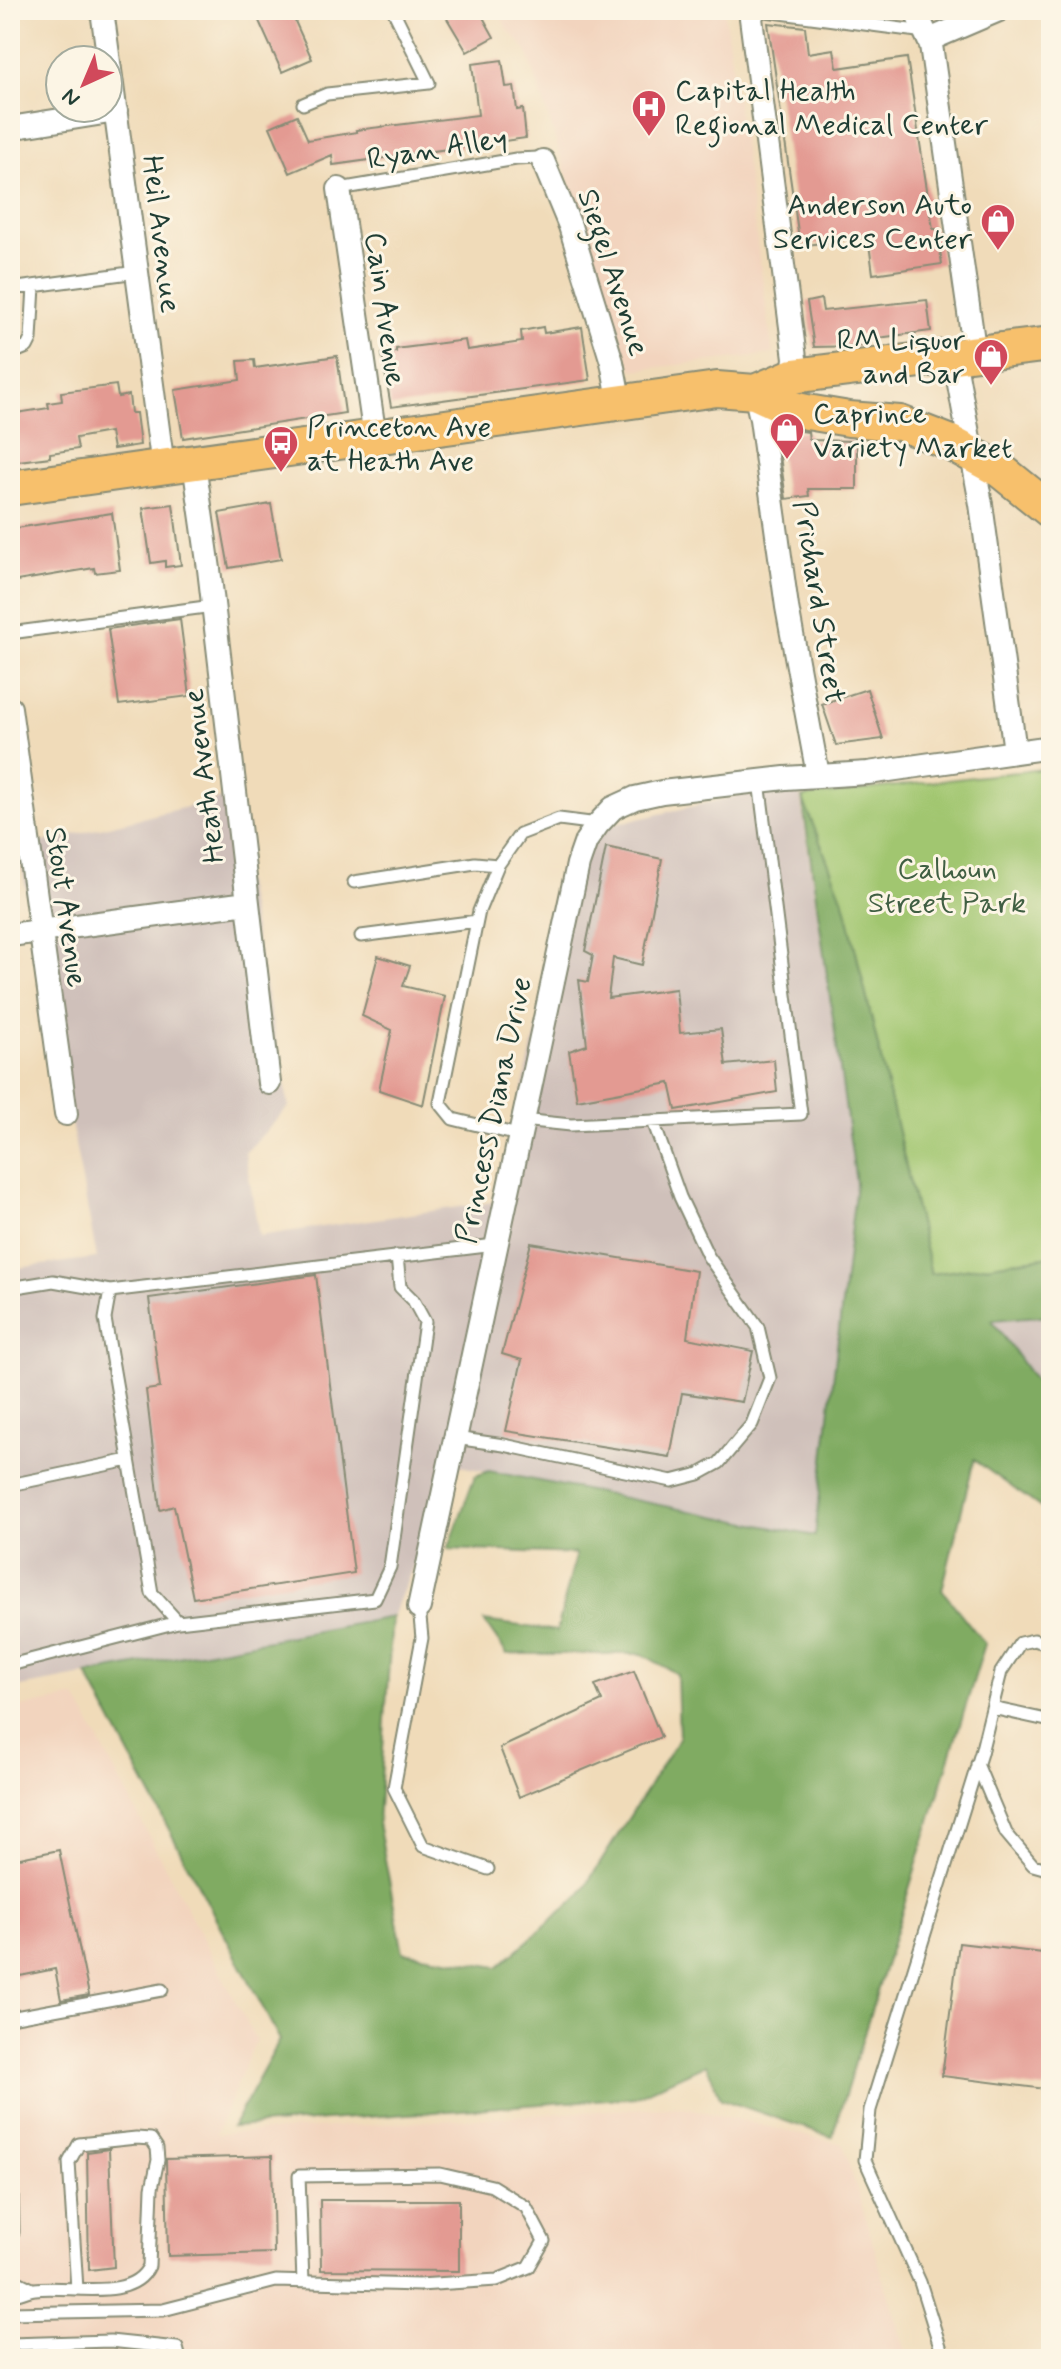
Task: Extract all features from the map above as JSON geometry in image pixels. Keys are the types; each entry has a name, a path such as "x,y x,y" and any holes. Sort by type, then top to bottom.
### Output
{"main road":[{"path":"755,392 793,376 1051,344"},
{"path":"793,376 885,411 900,423 972,455 1000,470 1051,511"},
{"path":"10,488 717,389 755,392 789,408 849,419 900,423"}],"street":[{"name":"Heil Avenue","path":"102,10 107,44"},
{"path":"915,10 927,36 965,356 972,455 1015,751"},
{"path":"927,36 999,10"},
{"path":"753,13 751,18 795,358 793,376"},
{"path":"10,128 44,123"},
{"name":"Heil Avenue","path":"118,124 137,272 178,465"},
{"name":"Siegel Avenue","path":"543,161 570,226 612,362 620,404"},
{"name":"Cain Avenue","path":"339,189 375,438"},
{"name":"Prichard Street","path":"755,392 789,622 818,775"},
{"name":"Heath Avenue","path":"178,465 213,606 269,1083"},
{"name":"Stout Avenue","path":"10,708 66,1114"},
{"name":"Princess Diana Drive","path":"419,1607 578,864 586,841 598,824 613,808 635,798 662,792 785,778 868,773 1051,747"},
{"path":"10,935 247,903"}],"lane":[{"path":"303,104 327,94 429,83 393,10"},
{"path":"753,13 758,10 927,36"},
{"name":"Ryan Alley","path":"339,189 516,159 538,158 543,161"},
{"path":"10,289 137,272"},
{"path":"10,354 27,347 31,339 34,286"},
{"path":"10,633 213,606"},
{"path":"598,824 559,819 520,834 498,865 477,921 440,1103 453,1119 520,1128 801,1114 759,781"},
{"path":"354,882 475,863 498,865"},
{"path":"361,936 477,921"},
{"path":"454,1438 504,1445 672,1481 699,1474 719,1463 752,1424 770,1378 758,1327 708,1256 680,1197 653,1121"},
{"path":"10,1288 53,1281 110,1291 495,1245"},
{"path":"10,1665 178,1622 375,1599 390,1567 425,1322 413,1300 400,1287 397,1256"},
{"path":"110,1291 105,1319 152,1593 178,1622"},
{"path":"10,1485 129,1460"},
{"path":"419,1607 422,1638 394,1788 423,1846 488,1869"},
{"path":"944,2359 920,2282 865,2160 870,2110 977,1764 1001,1672 1020,1643 1034,1640 1051,1645"},
{"path":"992,1708 1051,1721"},
{"path":"977,1764 1006,1833 1033,1865 1051,1870"},
{"path":"10,2018 162,1990"},
{"path":"10,2278 32,2289 77,2289 124,2288 144,2277 149,2266 152,2188 158,2160 157,2148 151,2139 79,2144 69,2162 77,2289"},
{"path":"10,2173 13,2232 10,2234"},
{"path":"10,2313 163,2310 276,2281 303,2282 419,2285 497,2280 529,2267 544,2241 526,2207 492,2186 440,2174 299,2176 303,2282"},
{"path":"10,2295 21,2295 32,2289"},
{"path":"10,2344 110,2341 177,2348 180,2359"}],"shaded area":[{"name":"Capital Health Regional Medical Center","path":"498,10 724,10 773,354 633,370 620,341 527,51 506,27"},
{"path":"798,782 856,1183 815,1536 445,1463 435,1513 392,1617 10,1689 10,1269 97,1258 18,848 228,797 289,1107 245,1153 259,1236 494,1202 586,831"},
{"path":"1051,1315 1051,1397 1035,1381 991,1319"},
{"path":"76,1697 256,2040 216,2134 679,2106 843,2144 908,2359 10,2359 10,1709"}],"green space":[{"name":"Calhoun Street Park","path":"1051,768 1051,1256 931,1274 845,905 802,797"},
{"path":"802,797 845,905 931,1274 1051,1256 1051,1315 992,1320 1035,1381 1051,1397 1051,1515 974,1460 942,1590 985,1644 832,2137 721,2099 706,2064 635,2097 232,2127 280,2040 87,1674 392,1617 378,1823 403,1952 498,1967 580,1895 679,1738 677,1674 642,1654 507,1654 484,1621 557,1631 576,1554 448,1549 475,1476 489,1471 815,1536 856,1183"}],"building":[{"path":"257,10 290,10 312,59 282,72"},
{"path":"442,10 479,10 494,37 467,52"},
{"path":"768,23 805,27 808,53 834,49 837,68 907,58 933,229 937,229 942,264 873,274 868,236 800,246"},
{"path":"502,60 506,87 514,86 517,110 523,109 526,138 333,165 332,155 290,173 270,127 297,115 308,140 356,130 478,115 472,64"},
{"path":"821,299 823,311 927,300 931,331 863,340 863,346 814,347 807,302"},
{"path":"543,327 544,333 582,327 590,380 391,407 382,354 396,352 396,349 465,340 467,350 522,342 521,331"},
{"path":"337,356 345,413 183,438 175,390 240,380 238,361 254,360 255,368"},
{"path":"116,385 118,397 129,395 131,413 136,413 140,445 113,449 110,432 76,438 78,449 50,453 50,457 10,462 10,414 49,408 48,403 62,401 61,392"},
{"path":"808,432 809,440 857,441 857,489 808,489 809,496 786,499 777,435"},
{"path":"173,504 181,565 165,567 165,561 151,563 143,508"},
{"path":"271,504 281,559 229,568 219,513"},
{"path":"112,513 120,570 95,573 94,568 11,582 10,529"},
{"path":"180,619 190,696 119,705 108,629"},
{"path":"867,689 883,739 836,745 822,704"},
{"path":"606,847 662,859 642,965 613,958 608,998 676,989 680,1033 721,1029 726,1065 774,1060 777,1092 676,1110 670,1083 577,1100 569,1051 587,1045 579,980 588,982 593,955 585,951"},
{"path":"378,956 410,966 403,986 445,996 423,1105 379,1090 392,1030 362,1016"},
{"path":"531,1243 696,1271 687,1338 753,1351 742,1402 682,1393 670,1457 506,1431 522,1360 502,1354"},
{"path":"316,1275 354,1573 193,1598 174,1506 160,1510 146,1390 160,1388 149,1298"},
{"path":"634,1671 661,1737 519,1797 500,1748 602,1701 595,1685"},
{"path":"59,1850 89,1995 61,2000 55,1969 10,1978 10,1860"},
{"path":"959,1943 1051,1954 1051,2043 1045,2089 942,2076"},
{"path":"109,2149 114,2267 89,2270 87,2152"},
{"path":"272,2156 274,2253 168,2256 166,2159"},
{"path":"320,2200 459,2200 459,2271 321,2270"}],"place":[{"name":"Capital Health Regional Medical Center","path":"649,138"},
{"name":"Anderson Auto Services Center","path":"998,252"},
{"name":"RM Liquor and Bar","path":"991,387"},
{"name":"Caprince Variety Market","path":"787,461"},
{"name":"Princeton Ave at Heath Ave","path":"281,474"}]}
